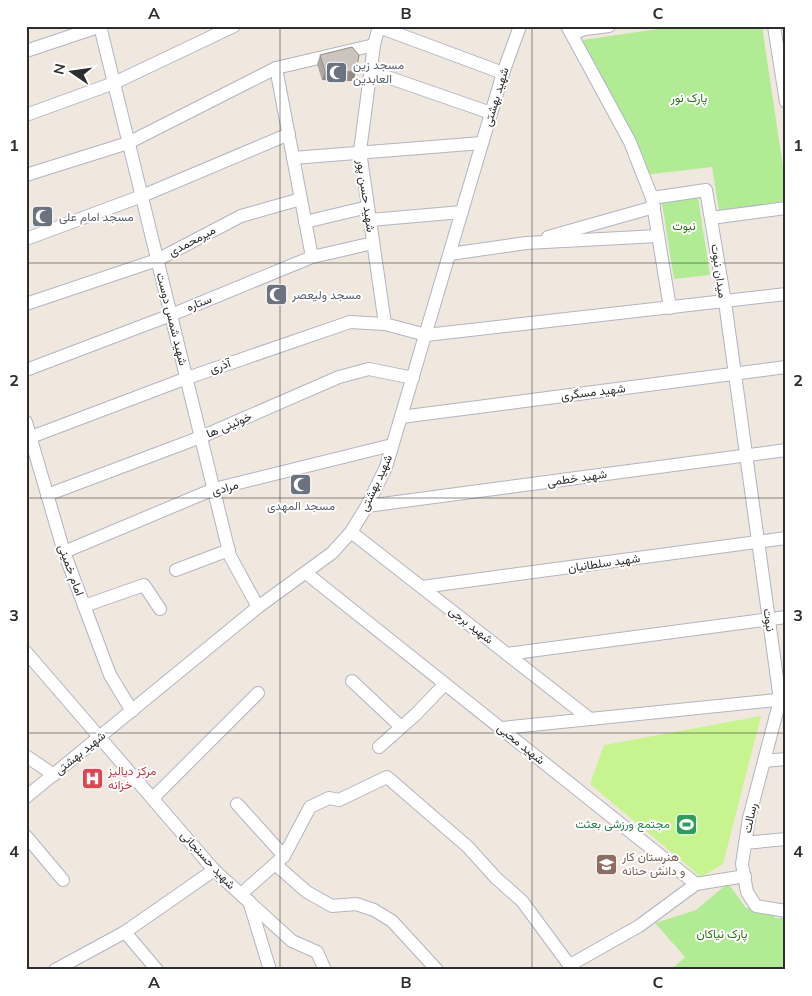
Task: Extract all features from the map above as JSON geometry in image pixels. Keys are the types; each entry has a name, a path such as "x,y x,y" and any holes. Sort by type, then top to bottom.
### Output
{"street":[{"path":"26,51 100,26"},
{"name":"شهید شمس دوست","path":"100,26 229,550 258,608"},
{"path":"26,114 114,83 234,26"},
{"path":"608,26 569,30 630,142 653,202 670,308"},
{"path":"774,26 782,52 786,102"},
{"path":"379,27 503,73"},
{"name":"شهید حسن پور","path":"379,27 370,72 360,151 385,324"},
{"name":"شهید بهشتی","path":"26,797 258,608 332,553 351,532 367,506 386,467 503,73 520,28"},
{"path":"26,175 128,143 276,68 374,46"},
{"path":"276,68 312,257"},
{"path":"370,72 491,113"},
{"path":"26,239 142,196 288,134"},
{"path":"293,158 360,151 482,143"},
{"name":"میدان نبوت","path":"426,335 726,302 706,190 653,202"},
{"name":"میرمحمدی","path":"26,304 157,260 241,216 301,200"},
{"path":"526,243 653,202"},
{"path":"711,218 786,208"},
{"path":"305,222 369,214 462,212"},
{"path":"450,254 526,243 658,236"},
{"name":"ستاره","path":"26,370 171,315 312,257 373,243"},
{"path":"726,302 786,294"},
{"name":"نبوت","path":"726,302 769,619 783,699"},
{"name":"آذری","path":"30,445 186,378 350,322 385,324"},
{"path":"385,324 426,335"},
{"name":"شهید مسگری","path":"401,417 786,367"},
{"name":"خوئینی ها","path":"47,495 201,437 339,377 369,369 413,378"},
{"name":"امام خمینی","path":"26,422 30,445 64,552 110,675 132,711"},
{"name":"مرادی","path":"64,552 214,490 392,445"},
{"name":"شهید خطمی","path":"367,506 786,450"},
{"name":"شهید برجی","path":"351,532 590,719"},
{"name":"شهید سلطانیان","path":"422,587 786,538"},
{"path":"176,570 229,550"},
{"name":"شهید محبی","path":"306,573 696,884"},
{"path":"84,606 144,585 160,610"},
{"path":"507,654 786,617"},
{"name":"شهید حسنجانی","path":"26,652 101,736 214,870 292,941 317,952 325,970"},
{"path":"352,681 401,728"},
{"path":"379,747 446,684"},
{"path":"153,798 258,692"},
{"path":"502,728 783,699"},
{"name":"رسالت","path":"783,699 749,818 742,864 747,892 756,906 786,912"},
{"path":"26,756 54,775"},
{"path":"764,761 786,760"},
{"path":"270,970 245,898 279,860 310,806 329,798 339,800 387,778 468,847 496,878 522,901 571,968 639,926 696,884 744,876"},
{"path":"237,804 279,860 307,892 332,906 356,904 374,910 392,921 437,970"},
{"path":"26,836 63,880"},
{"path":"745,843 786,839"},
{"path":"59,969 125,932 214,870"},
{"path":"125,932 157,970"}],"green space":[{"name":"پارک نور","path":"679,26 762,26 786,187 786,201 719,211 712,167 644,175 582,40"},
{"name":"نبوت","path":"698,197 710,275 674,279 662,203"},
{"name":"مجتمع ورزشی بعثت","path":"761,716 723,864 701,877 590,784 604,745"},
{"name":"پارک نیاکان","path":"728,883 746,908 769,909 775,918 786,918 786,970 671,970 685,957 655,923 696,910"}],"building":[{"path":"352,47 359,55 356,72 325,71 320,55"}],"place":[{"name":"مسجد زین العابدین","path":"337,72"},
{"name":"مسجد امام علی","path":"43,217"},
{"name":"مسجد ولیعصر","path":"276,295"},
{"name":"مسجد المهدی","path":"301,485"},
{"name":"مرکز دیالیز خزانه","path":"92,778"},
{"name":"مجتمع ورزشی بعثت","path":"686,824"},
{"name":"هنرستان کار و دانش حنانه","path":"606,864"}]}
